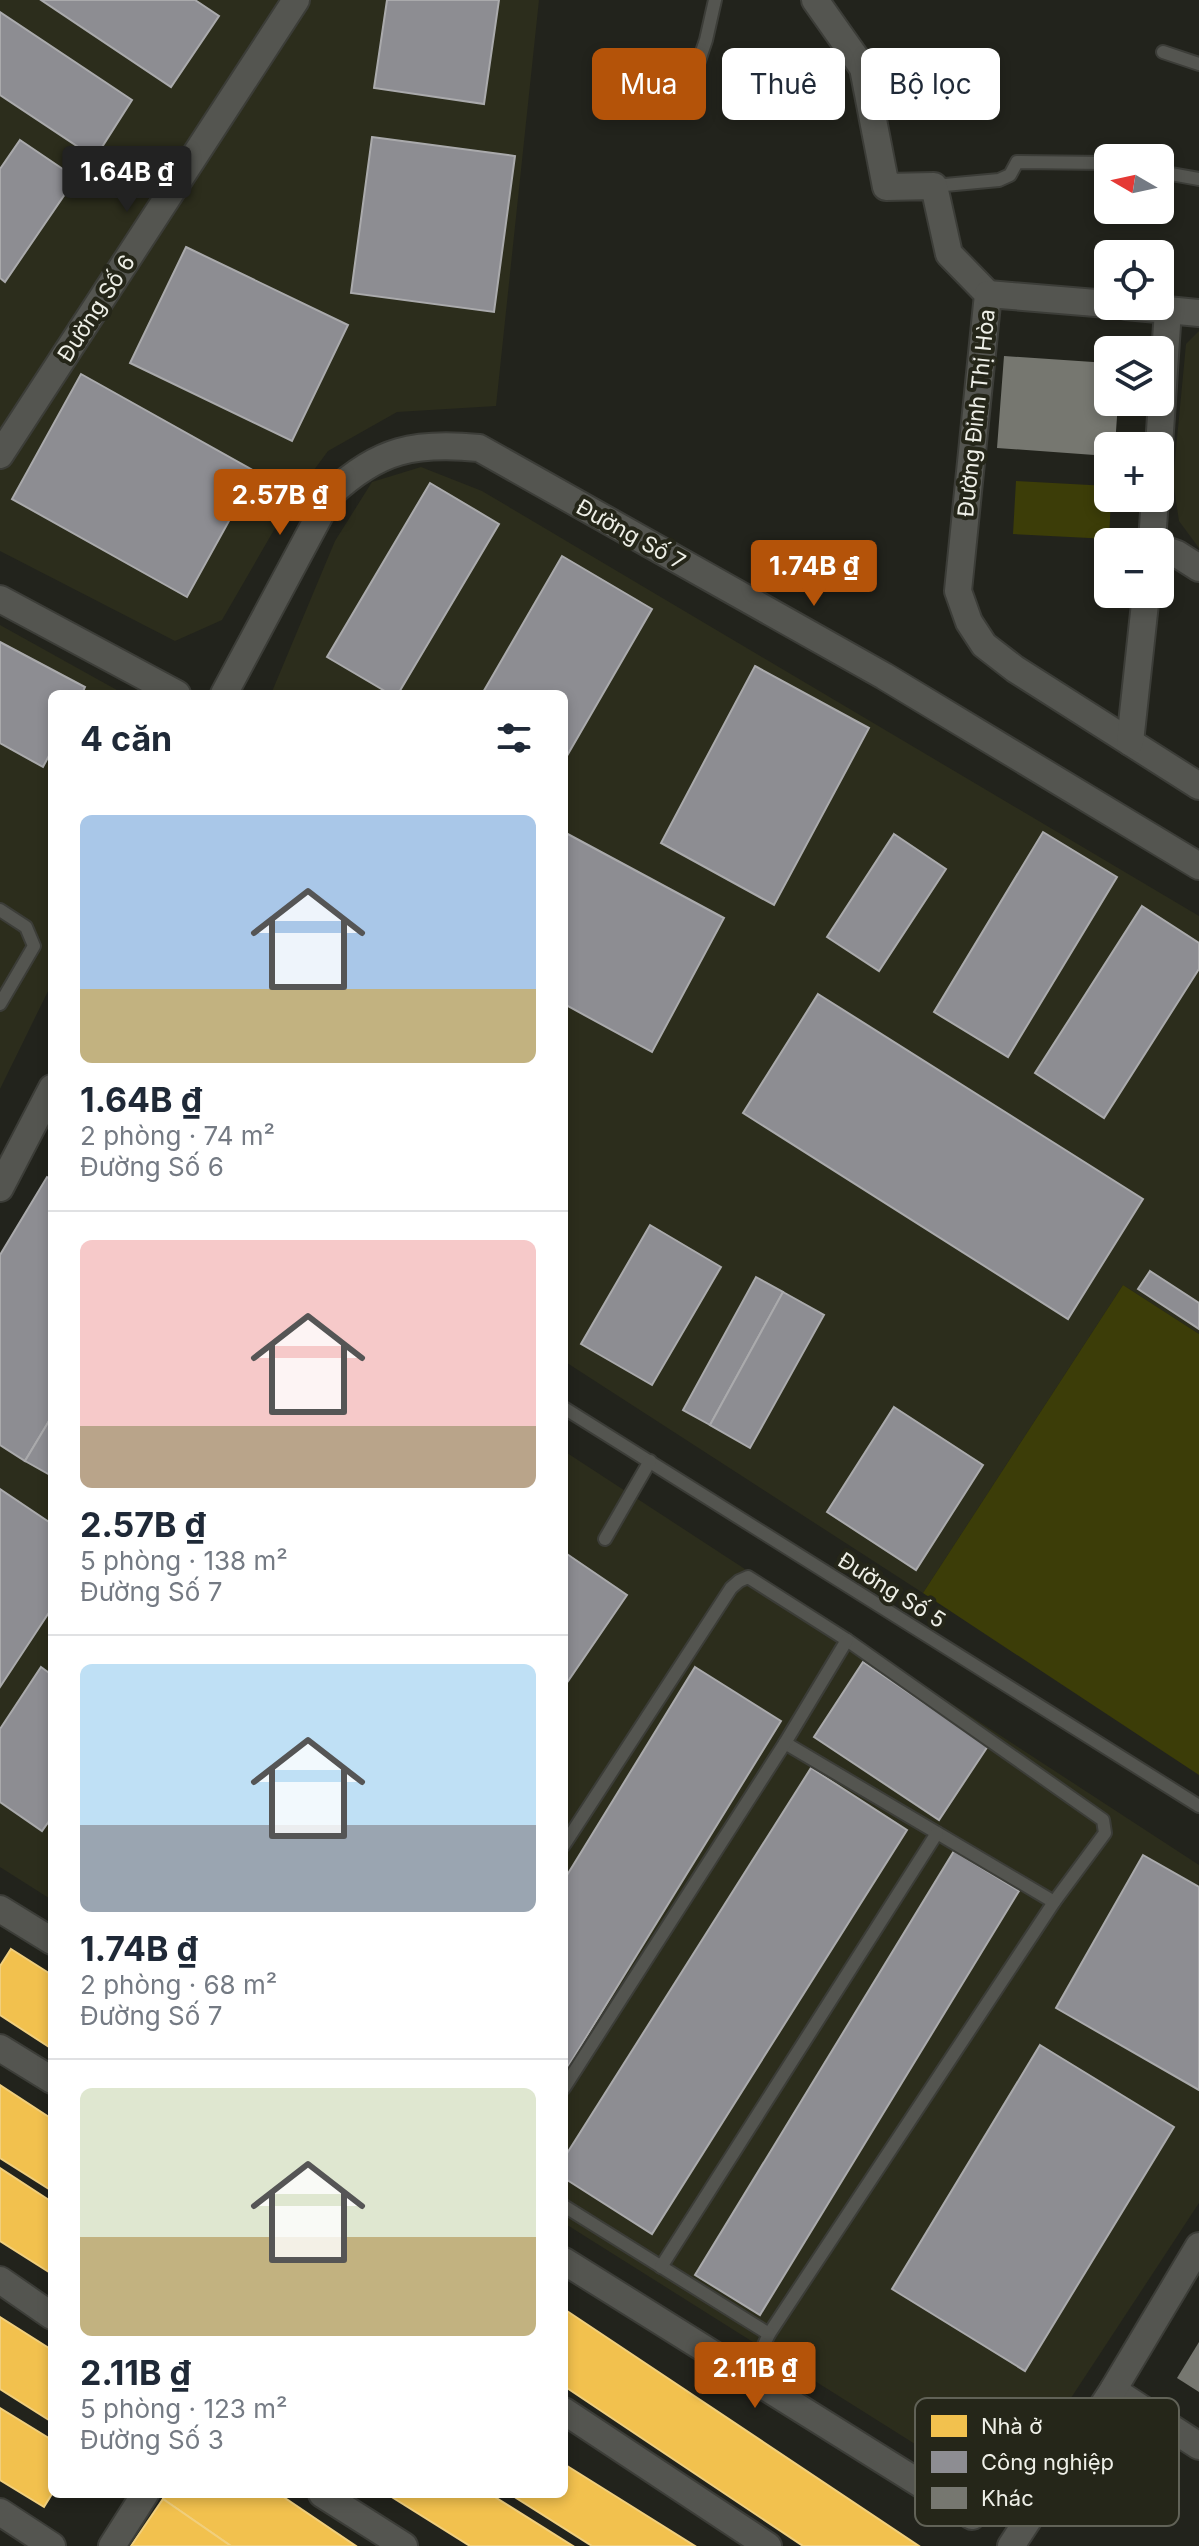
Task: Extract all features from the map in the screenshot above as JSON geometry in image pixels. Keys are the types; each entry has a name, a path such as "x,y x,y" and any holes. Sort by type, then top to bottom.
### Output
{"street":[{"name":"Đường Số 6","path":"0,455 296,0"},
{"path":"815,0 863,68 886,187 934,186"},
{"name":"Đường Đinh Thị Hòa","path":"934,186 949,254 988,294 958,591 969,622 984,645 1015,669 1199,786"},
{"path":"988,294 1094,303"},
{"path":"1174,311 1199,313"},
{"path":"1160,432 1167,320"},
{"name":"Đường Số 7","path":"226,690 331,494 357,470 402,449 442,444 479,448 897,683 1199,866"},
{"path":"1174,553 1199,568"},
{"path":"0,599 170,690"},
{"path":"1130,742 1144,608"},
{"path":"0,1188 48,1096"},
{"path":"0,1909 48,1939"},
{"path":"0,2048 48,2078"},
{"path":"1108,2398 1199,2246"},
{"path":"568,2264 915,2480"},
{"path":"0,2280 48,2313"},
{"path":"1113,2390 1125,2398"},
{"path":"568,2414 768,2546"},
{"path":"1179,2433 1199,2446"},
{"path":"112,2546 142,2498"},
{"path":"328,2498 404,2546"},
{"path":"0,2512 52,2546"},
{"path":"1011,2546 1024,2526"}],"lane":[{"path":"703,48 715,0"},
{"path":"1163,52 1199,64"},
{"path":"934,186 999,180 1010,175 1017,162 1094,163"},
{"path":"1174,175 1199,179"},
{"path":"0,910 26,927 32,935 34,946 0,1004"},
{"name":"Đường Số 5","path":"568,1410 1199,1806"},
{"path":"605,1539 650,1461"},
{"path":"568,1839 739,1581 748,1577 847,1640 1103,1820 1105,1833 1054,1902 769,2334 749,2377"},
{"path":"568,2082 785,1743 847,1640"},
{"path":"785,1743 1054,1902"},
{"path":"661,2267 937,1833"},
{"path":"568,2209 769,2334"}],"shaded area":[{"path":"0,0 539,0 496,406 397,412 328,451 289,504 222,620 175,641 0,551"},
{"path":"1199,331 1199,548 1179,521 1174,488 1186,344"},
{"path":"421,467 482,491 1199,916 1199,1334 1123,1285 923,1593 568,1364 568,690 273,690 335,541 372,482"},
{"path":"1016,481 1094,485 1094,512 1110,512 1110,528 1094,528 1094,538 1013,534"},
{"path":"0,625 117,690 48,690 48,991 0,1089"},
{"path":"48,1193 48,1897 0,1867 0,1280"},
{"path":"1123,1285 1199,1334 1199,1775 923,1593"},
{"path":"568,1454 1199,1865 1199,2203 1071,2398 915,2398 915,2444 568,2226"}],"building: Nhà ở":[{"path":"11,1949 48,1972 48,2046 0,2015 0,1966"},
{"path":"0,2085 48,2116 48,2188 0,2158"},
{"path":"0,2168 48,2199 48,2271 0,2241"},
{"path":"568,2312 919,2546 803,2546 568,2389"},
{"path":"0,2317 48,2347 48,2419 0,2389"},
{"path":"0,2408 48,2438 50,2498 44,2507 0,2480"},
{"path":"568,2467 695,2546 592,2546 516,2498 568,2498"},
{"path":"285,2498 356,2546 231,2546 163,2499"},
{"path":"393,2498 496,2498 573,2546 470,2546"},
{"path":"163,2499 231,2546 131,2546"}],"building: Công nghiệp":[{"path":"41,0 195,0 219,16 171,87"},
{"path":"387,0 499,0 484,104 374,88"},
{"path":"0,12 132,100 95,158 0,95"},
{"path":"372,137 515,156 494,312 351,293"},
{"path":"20,140 76,178 5,282 0,278 0,169"},
{"path":"186,247 348,325 292,441 130,363"},
{"path":"81,374 256,472 187,597 12,499"},
{"path":"430,483 499,524 400,690 383,690 327,657"},
{"path":"562,556 652,609 568,754 568,690 484,690"},
{"path":"0,642 85,687 84,690 48,690 48,758 43,767 0,743"},
{"path":"755,666 869,728 774,905 661,843"},
{"path":"1043,832 1117,877 1008,1057 934,1012"},
{"path":"568,834 724,918 652,1052 568,1006"},
{"path":"894,834 946,869 879,971 827,937"},
{"path":"1142,906 1199,943 1199,969 1104,1118 1035,1073"},
{"path":"818,994 1143,1199 1068,1319 743,1113"},
{"path":"48,1178 48,1423 25,1461 0,1445 0,1255"},
{"path":"650,1225 721,1267 652,1385 581,1344"},
{"path":"1150,1271 1199,1303 1199,1329 1138,1289"},
{"path":"756,1277 783,1292 710,1425 683,1410"},
{"path":"783,1292 824,1315 750,1448 710,1425"},
{"path":"894,1407 983,1465 916,1570 827,1512"},
{"path":"48,1423 48,1474 25,1461"},
{"path":"0,1489 48,1521 48,1614 0,1687"},
{"path":"568,1555 627,1595 568,1681"},
{"path":"863,1662 988,1746 939,1820 814,1737"},
{"path":"41,1667 48,1672 48,1823 42,1831 0,1802 0,1729"},
{"path":"695,1667 781,1721 568,2067 568,1873"},
{"path":"811,1768 907,1830 652,2234 568,2181 568,2152"},
{"path":"954,1851 1019,1891 760,2315 695,2275"},
{"path":"1143,1855 1199,1887 1199,2090 1056,2008"},
{"path":"1040,2045 1174,2127 1025,2371 892,2289"}],"building: Khác":[{"path":"1004,356 1094,362 1094,416 1117,416 1116,432 1094,432 1094,455 997,448"},
{"path":"1199,2342 1199,2392 1177,2378"}]}
